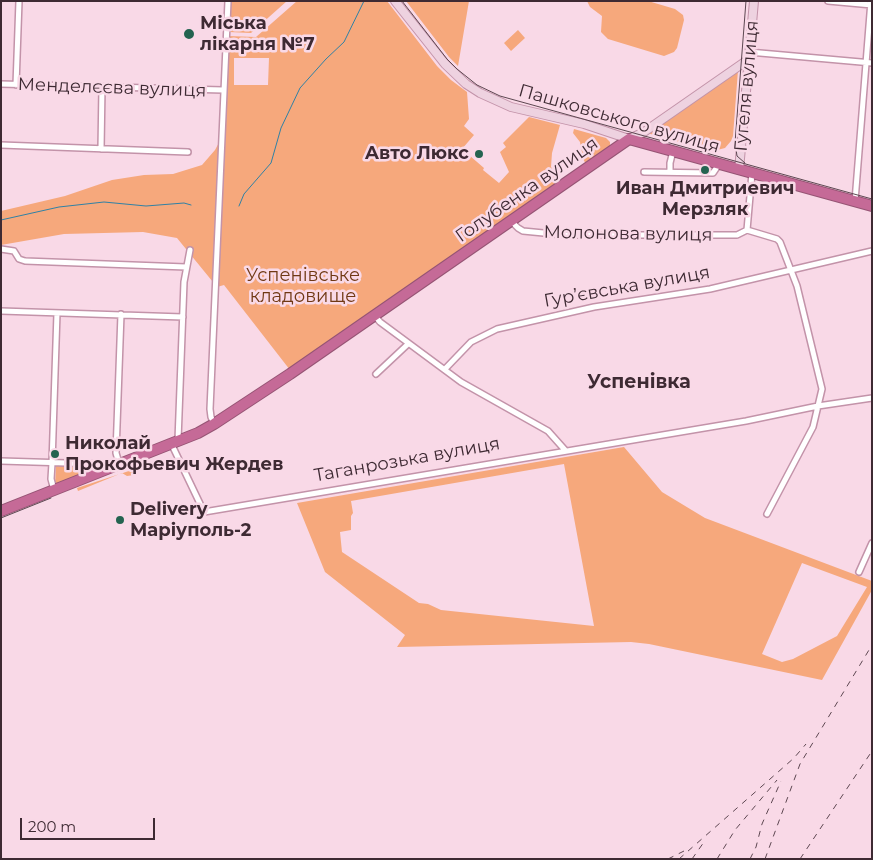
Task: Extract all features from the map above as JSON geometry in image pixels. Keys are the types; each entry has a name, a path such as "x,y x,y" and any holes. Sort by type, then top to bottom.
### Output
{"highway":[{"name":"Пашковського вулиця","path":"628,139 872,206"},
{"name":"Голубенка вулиця","path":"374,316 628,139"},
{"path":"1,511 54,490 100,467 116,465 214,424 374,316"}],"street":[{"path":"16,85 19,1"},
{"path":"214,424 210,409 228,1"},
{"name":"Пашковського вулиця","path":"395,1 444,64 466,84 480,93 511,107 584,124 628,139"},
{"name":"Гугеля вулиця","path":"739,170 754,1"},
{"path":"828,1 871,3 869,63 855,201"},
{"path":"749,56 869,63"},
{"name":"Голубенка вулиця","path":"628,139 644,132 749,56"},
{"name":"Менделєєва вулиця","path":"1,84 223,90"},
{"path":"101,149 102,87"},
{"path":"1,146 188,152"},
{"path":"670,172 673,152"},
{"path":"644,172 713,173 719,164"},
{"path":"752,173 747,230 779,240 796,286 822,394 813,427 767,514"},
{"name":"Молонова вулиця","path":"511,221 523,231 564,235 737,235 747,230"},
{"path":"1,249 14,251 19,258 25,261 186,267"},
{"path":"175,441 186,267 190,250"},
{"name":"Гур’євська вулиця","path":"445,369 470,342 497,329 594,308 710,288 872,251"},
{"path":"1,310 183,317"},
{"path":"54,490 51,479 57,313"},
{"path":"116,465 121,314"},
{"path":"374,316 408,344 471,388 548,432 565,450"},
{"path":"376,374 408,344"},
{"name":"Таганрозька вулиця","path":"175,441 204,512 872,398"},
{"path":"1,461 52,462 100,467"},
{"path":"859,572 872,543"}],"green space":[{"path":"231,1 287,1 251,33 229,32"},
{"name":"Успенівське кладовище","path":"297,1 387,1 437,66 467,92 469,119 464,126 474,135 462,149 499,183 509,172 500,152 506,147 503,143 529,117 560,125 552,153 551,167 561,181 290,370 224,285 217,287 177,238 143,232 64,234 1,245 1,211 65,196 112,180 144,175 173,174 202,165 215,150 222,137 228,36 256,37","holes":["234,58 269,58 268,85 234,85"]},
{"path":"406,1 469,1 458,66 449,57"},
{"path":"587,1 648,1 675,9 683,15 684,20 677,48 674,52 664,56 608,39 601,32 602,16 590,7"},
{"path":"518,30 525,38 511,51 504,43"},
{"path":"738,70 733,136 725,148 713,151 647,133"},
{"path":"574,129 606,138 610,142 610,147 586,164 583,159 580,142 573,133"},
{"path":"624,447 662,492 705,518 872,581 872,590 822,680 649,644 631,642 397,647 405,635 325,572 297,503","holes":["564,464 594,626 441,610 428,604 419,603 342,552 340,532 351,530 351,516 353,513 351,501","802,563 867,587 837,636 793,659 782,662 762,654"]},
{"path":"56,465 96,467 97,468 55,485"},
{"path":"135,469 134,475 127,476 122,473"},
{"path":"119,474 78,491 77,488"}],"waterway":[{"path":"239,206 244,194 271,163 281,128 300,88 344,42 364,1"},
{"path":"1,220 59,207 104,202 146,206 184,203 191,205"}],"tram line":[{"path":"402,1 457,69 477,85 500,96 872,199"},
{"path":"745,163 737,156 735,143 746,1"},
{"path":"1,518 51,498"}],"railway":[{"path":"765,859 800,764 872,645"},
{"path":"679,859 794,758 806,744"},
{"path":"800,859 872,751"},
{"path":"717,859 735,830 777,780"},
{"path":"750,859 756,847 762,824 781,781"},
{"path":"692,859 704,842"},
{"path":"668,859 684,851"}],"place":[{"name":"Міська лікарня №7","path":"189,34"},
{"name":"Авто Люкс","path":"479,154"},
{"name":"Иван Дмитриевич Мерзляк","path":"705,170"},
{"name":"Николай Прокофьевич Жердев","path":"55,454"},
{"name":"Delivery Марiуполь-2","path":"120,520"}],"district":[{"name":"Успенівка","path":"639,382"}]}
